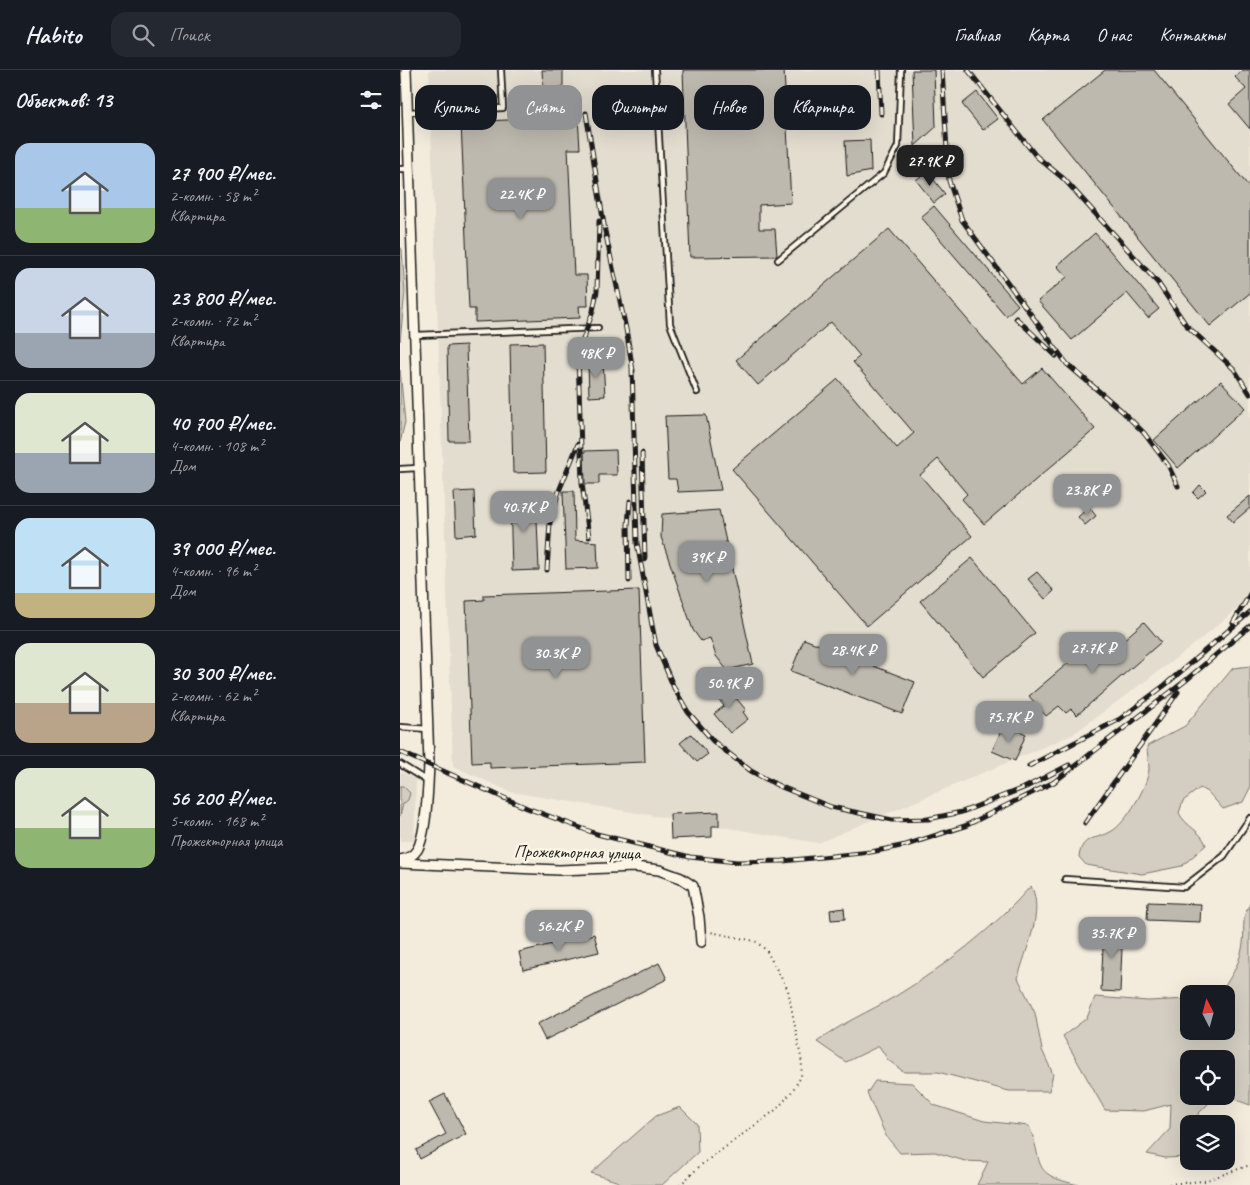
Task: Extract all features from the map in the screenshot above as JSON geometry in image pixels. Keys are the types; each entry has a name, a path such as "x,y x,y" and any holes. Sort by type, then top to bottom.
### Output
{"street":[{"path":"400,862 412,855 420,842 428,781 428,729 414,335 404,169 407,112 406,70"},
{"name":"Прожекторная улица","path":"400,862 559,870 635,868 659,870 681,878 693,886 701,942"}],"lane":[{"path":"407,112 503,108 501,70"},
{"path":"655,70 670,324 697,392"},
{"path":"778,260 884,173 898,146 901,70"},
{"path":"414,335 598,328"},
{"path":"400,469 418,468"},
{"path":"400,726 428,729"},
{"path":"400,764 428,781"},
{"path":"1065,879 1184,887 1224,856 1250,818"}],"path":[{"path":"680,1185 701,1165 777,1109 790,1094 800,1077 802,1063 788,990 766,950 755,942 700,930"},
{"path":"1169,1184 1204,1180 1250,1165"}],"shaded area":[{"path":"429,70 1250,70 1250,598 1190,648 1072,735 818,843 511,792 453,766 431,130 497,130 497,85 430,85"},
{"path":"400,247 402,249 405,292 400,341"},
{"path":"400,370 405,422 400,443"},
{"path":"1250,666 1250,788 1243,802 1223,809 1209,793 1200,788 1183,801 1179,813 1185,822 1201,836 1206,845 1182,866 1142,874 1086,865 1079,857 1083,845 1087,841 1118,827 1141,794 1149,769 1147,746 1185,726 1233,668"},
{"path":"400,772 416,778 414,841 400,841"},
{"path":"400,786 403,786 410,793 408,800 403,804 400,816"},
{"path":"1031,886 1035,896 1035,919 1018,978 1035,1013 1042,1050 1053,1074 1049,1091 1009,1091 938,1072 904,1072 888,1060 879,1046 846,1062 817,1042 845,1023 896,996 933,972 984,932"},
{"path":"1250,904 1250,1105 1235,1099 1235,1050 1180,1050 1180,1105 1207,1105 1198,1115 1180,1115 1180,1157 1165,1158 1147,1154 1170,1129 1171,1104 1144,1111 1105,1110 1063,1036 1087,1018 1095,997 1148,1001 1180,999 1180,1040 1235,1040 1235,985 1225,985 1238,962 1243,943 1244,920"},
{"path":"875,1081 912,1083 934,1105 984,1121 1029,1126 1038,1158 1045,1172 1063,1181 1079,1185 977,1185 988,1162 965,1161 935,1152 900,1153 886,1136 867,1093"},
{"path":"680,1107 697,1124 698,1152 662,1185 620,1185 619,1182 591,1173 656,1116"}],"building":[{"path":"542,70 563,70 563,85 543,85"},
{"path":"683,70 784,70 785,85 774,85 774,130 787,130 791,203 759,205 759,229 775,229 777,256 690,257"},
{"path":"912,70 934,70 936,127 915,146"},
{"path":"1105,70 1154,70 1250,188 1250,293 1210,326 1043,120"},
{"path":"1243,70 1250,70 1250,129 1229,104 1246,89 1235,77"},
{"path":"977,92 998,119 983,130 962,104"},
{"path":"497,120 507,120 507,130 579,130 580,149 568,149 574,275 587,275 588,306 579,306 580,318 475,322 475,309 469,309 461,130 497,130"},
{"path":"870,140 871,171 847,176 845,141"},
{"path":"927,171 945,194 934,203 916,180"},
{"path":"934,206 1018,305 1006,316 921,217"},
{"path":"889,229 1023,384 1042,368 1095,429 984,524 962,499 967,494 938,459 920,475 972,536 867,626 732,469 838,379 897,448 914,433 853,362 860,356 831,322 758,385 736,360"},
{"path":"1095,233 1159,309 1148,318 1127,293 1072,340 1038,301 1067,277 1057,266"},
{"path":"543,343 546,472 513,473 510,344"},
{"path":"466,345 469,441 449,441 447,346"},
{"path":"603,360 605,396 589,397 588,361"},
{"path":"1221,381 1245,408 1178,468 1154,440"},
{"path":"706,415 721,490 678,492 676,479 668,479 665,416"},
{"path":"616,450 617,475 599,475 599,484 585,484 584,451"},
{"path":"1200,485 1206,491 1198,498 1193,493"},
{"path":"474,491 476,534 456,536 454,492"},
{"path":"563,491 574,491 575,540 597,542 598,568 566,569"},
{"path":"528,493 528,496 536,495 539,570 512,571 510,494"},
{"path":"1250,496 1250,508 1233,522 1227,515"},
{"path":"1089,507 1096,516 1085,525 1078,517"},
{"path":"719,510 753,664 727,670 716,656 710,638 701,641 693,630 661,537 662,514"},
{"path":"972,558 1035,633 983,677 920,601"},
{"path":"1037,572 1054,591 1045,599 1028,579"},
{"path":"639,590 645,762 490,768 490,762 472,763 466,601 484,600 484,595"},
{"path":"1144,622 1161,642 1077,715 1071,709 1066,713 1059,706 1046,716 1029,696 1080,653 1092,667"},
{"path":"804,639 915,682 902,714 791,671"},
{"path":"723,682 746,710 743,712 748,719 730,733 714,714 724,706 712,691"},
{"path":"1004,724 1026,734 1015,761 992,751"},
{"path":"691,734 708,754 697,762 680,743"},
{"path":"719,812 719,826 712,826 712,837 671,839 670,814"},
{"path":"1148,902 1201,904 1200,922 1147,920"},
{"path":"844,908 845,919 831,920 830,910"},
{"path":"1104,926 1123,927 1120,992 1101,991"},
{"path":"594,934 599,952 523,970 519,952"},
{"path":"659,963 667,979 545,1040 537,1024"},
{"path":"445,1094 466,1134 420,1159 416,1150 446,1134 429,1102"}],"railway":[{"path":"879,70 881,114"},
{"path":"942,70 949,181 962,220 1067,364 1122,411 1144,433 1168,465 1178,486"},
{"path":"968,70 1036,156 1064,179 1158,283 1186,325 1234,369 1250,394"},
{"path":"586,113 605,231 633,371"},
{"path":"589,537 582,483 578,354 593,311 597,291 599,221"},
{"path":"1016,318 1056,356"},
{"path":"632,366 637,543 656,645 674,688 688,712 713,741 751,771 779,786 831,807 892,820 928,819 962,812 1026,787 1069,765"},
{"path":"547,570 550,522 559,491 578,444"},
{"path":"642,453 645,560"},
{"path":"629,581 628,525 630,501"},
{"path":"1233,623 1250,594"},
{"path":"1029,766 1120,719 1165,685 1250,612"},
{"path":"400,752 527,808 597,834 690,857 737,862 783,861 871,852 906,845 965,826 1054,782 1185,681 1250,626"},
{"path":"1085,823 1178,692"}]}
